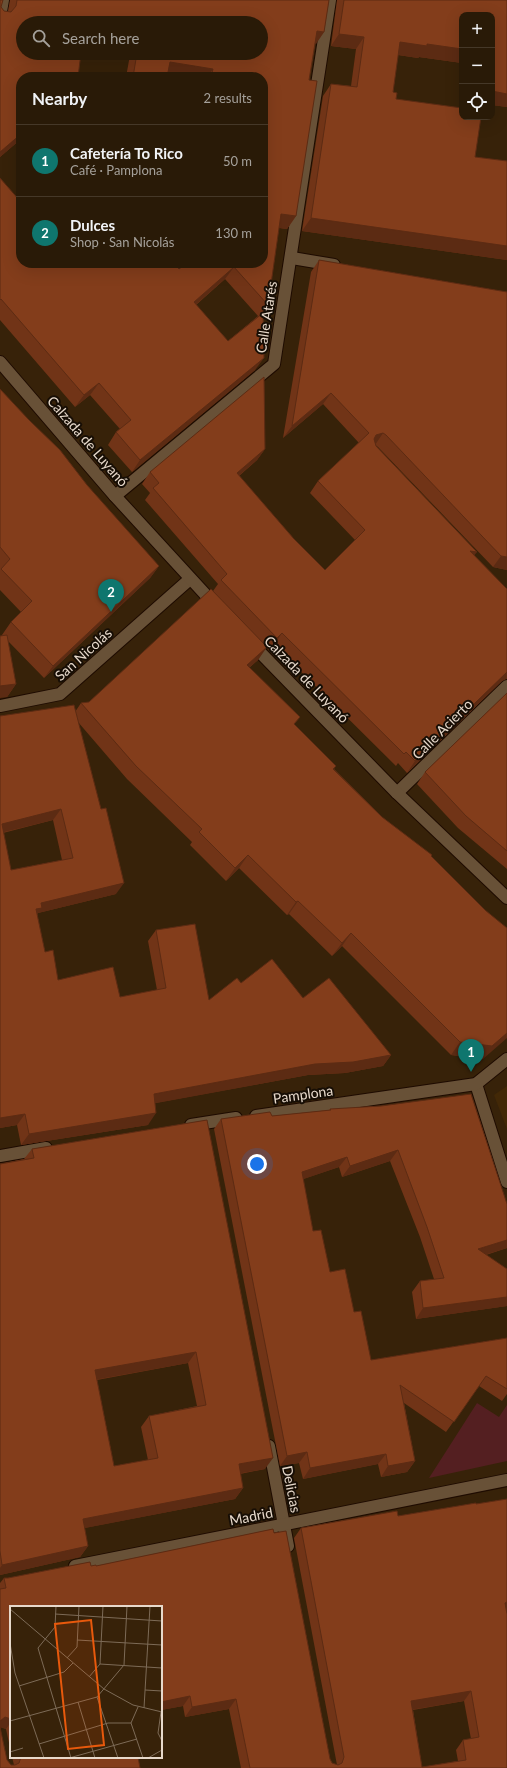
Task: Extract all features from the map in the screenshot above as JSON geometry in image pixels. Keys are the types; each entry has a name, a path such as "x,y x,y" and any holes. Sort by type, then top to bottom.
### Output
{"street":[{"path":"0,17 3,0"},
{"name":"Calle Atarés","path":"115,496 274,364 292,258 330,0"},
{"path":"292,258 345,267"},
{"name":"Calzada de Luyanó","path":"0,362 115,496 222,613"},
{"name":"San Nicolás","path":"0,706 60,694 190,579"},
{"name":"Calzada de Luyanó","path":"244,635 398,793 507,898"},
{"name":"Calle Acierto","path":"398,793 507,686"},
{"path":"507,1059 476,1084 507,1182"},
{"name":"Pamplona","path":"181,1127 476,1084"},
{"path":"205,1123 208,1138"},
{"path":"0,1156 55,1147"},
{"name":"Delicias","path":"266,1432 290,1556"},
{"name":"Madrid","path":"61,1569 507,1480"}],"shaded area":[{"path":"507,1086 507,1129 494,1095"},
{"path":"477,1403 499,1417 507,1405 507,1461 429,1478"}],"building":[{"path":"0,0 3,0 1,7 4,11 11,12 16,6 17,0 329,0 324,32 317,31 309,80 317,81 296,216 281,214 268,305 235,268 268,268 268,72 212,72 213,69 170,62 168,72 134,72 136,60 268,60 268,16 16,16 16,60 80,60 79,72 16,72 16,138 0,152"},
{"path":"344,0 507,0 507,94 495,92 495,12 459,12 459,49 400,42 393,92 397,93 396,99 459,108 459,120 481,120 475,157 507,161 507,246 311,218 331,84 357,87 364,37 339,34"},
{"path":"0,178 16,196 16,268 233,268 194,302 228,341 263,313 264,358 140,460 116,432 131,420 99,383 84,395 1,299 0,300"},
{"path":"319,260 507,292 507,557 501,556 386,435 383,433 376,435 374,439 376,446 477,552 470,551 507,589 507,672 415,761 406,752 404,754 282,633 277,638 221,580 227,574 153,488 159,483 150,472 264,377 265,449 237,473 294,539 325,570 365,530 318,481 369,433 331,393 292,426"},
{"path":"0,389 60,450 87,485 159,566 53,666 11,622 32,601 1,569 10,559 0,547"},
{"path":"211,589 267,647 247,665 300,717 294,724 336,766 333,769 382,817 432,855 431,856 485,910 507,928 507,1033 492,1046 460,1042 351,933 342,943 298,901 296,902 248,855 235,868 199,832 202,829 136,766 81,703 89,702"},
{"path":"7,635 16,684 0,686 0,636"},
{"path":"507,693 507,851 466,816 425,772"},
{"path":"74,705 101,809 106,808 124,883 41,903 42,908 36,909 45,952 53,950 58,980 113,967 120,997 166,988 156,930 195,924 209,1000 237,978 241,983 272,959 303,998 329,978 391,1055 353,1062 315,1064 154,1094 156,1113 29,1134 25,1114 0,1118 0,716","holes":["61,809 73,858 11,870 2,824"]},
{"path":"471,1094 507,1204 507,1240 478,1249 507,1269 507,1297 423,1308 420,1281 444,1278 427,1227 398,1150 350,1166 347,1157 302,1172 313,1231 321,1230 330,1272 345,1269 354,1312 361,1311 371,1360 507,1338 507,1389 486,1376 454,1422 400,1385 415,1461 388,1466 386,1454 310,1468 307,1452 287,1456 221,1119 270,1112 272,1116 331,1110 330,1109 381,1106"},
{"path":"207,1120 273,1458 239,1464 243,1488 83,1519 88,1546 2,1565 0,1551 0,1164 34,1158 32,1149","holes":["196,1352 206,1405 149,1416 158,1458 114,1466 95,1370"]},
{"path":"507,1499 507,1602 505,1603 507,1614 507,1768 250,1768 236,1699 192,1707 190,1696 162,1702 162,1606 10,1606 10,1719 5,1717 0,1721 0,1589 6,1588 4,1578 90,1562 91,1566 96,1566 273,1529 274,1533 286,1531 330,1759 332,1763 338,1765 342,1763 344,1757 301,1528 397,1511 398,1516","holes":["471,1691 479,1737 463,1740 466,1760 422,1767 411,1701"]},
{"path":"0,1727 7,1760 11,1765 19,1763 21,1758 138,1758 140,1768 0,1768"}],"place":[{"name":"Dulces","path":"111,612"},
{"name":"Cafetería To Rico","path":"471,1072"}]}
